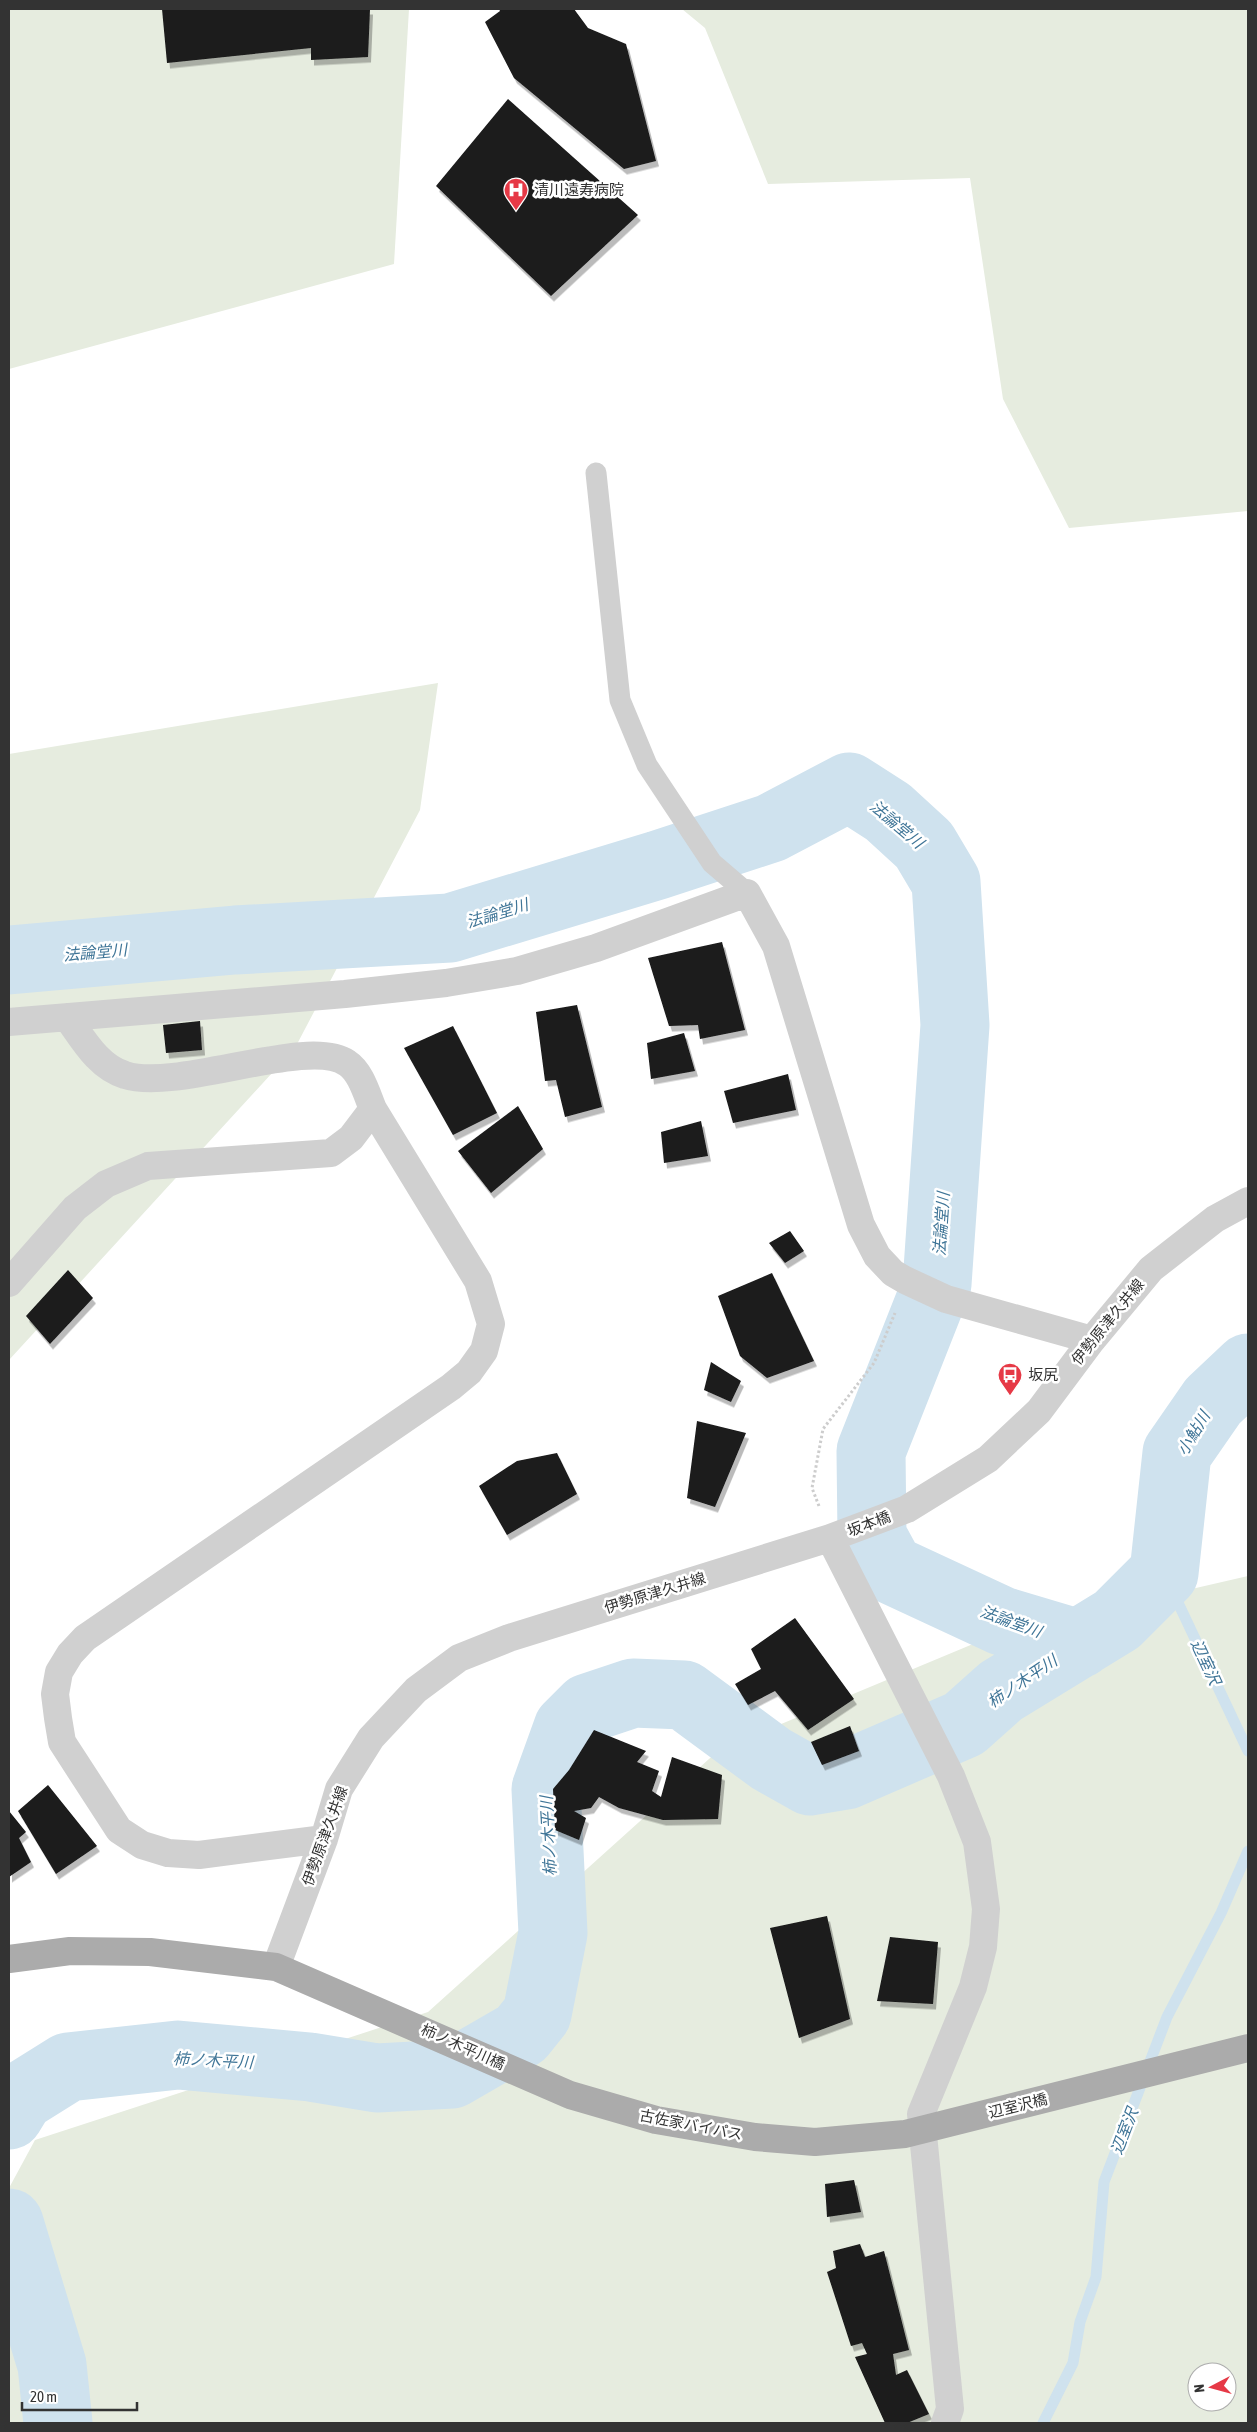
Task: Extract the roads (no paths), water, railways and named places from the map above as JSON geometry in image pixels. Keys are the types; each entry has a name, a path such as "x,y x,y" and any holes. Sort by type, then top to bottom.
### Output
{"main road":[{"path":"9,1958 70,1951 150,1952 276,1967"},
{"name":"柿ノ木平川橋","path":"276,1967 570,2094"},
{"name":"辺室沢橋","path":"815,2142 905,2134 1248,2048"},
{"name":"古佐家バイパス","path":"570,2094 656,2120 755,2137 815,2142"}],"street":[{"path":"9,1022 345,994 446,983 517,971 596,948 747,893 776,946 860,1225 877,1256 899,1276 946,1299 1092,1340"},
{"path":"67,1017 99,1060 125,1075 154,1079 306,1056 333,1056 349,1063 362,1082 373,1109 478,1281 491,1324 484,1351 469,1372 451,1387 85,1638 70,1654 59,1672 55,1694 62,1742 120,1830 142,1845 168,1854 199,1856 324,1839"},
{"path":"9,1283 75,1208 106,1184 148,1166 331,1153 351,1138 373,1109"},
{"name":"伊勢原津久井線","path":"907,1509 988,1459 1039,1411 1092,1340 1151,1269 1215,1219 1248,1201"},
{"name":"坂本橋","path":"830,1538 907,1509"},
{"path":"830,1538 950,1776 967,1813 979,1852 986,1909 983,1946 973,1987 920,2114 950,2409 945,2423"},
{"name":"伊勢原津久井線","path":"276,1967 324,1839 340,1789 371,1738 416,1690 459,1658 509,1638 830,1538"}],"lane":[{"path":"596,474 620,700 647,764 706,855 712,863 747,893"}],"waterway":[{"name":"法論堂川","path":"9,960 235,940 450,928 658,865 771,828 849,787 888,812 924,845 946,882 955,1025 937,1284 871,1451 872,1536 890,1569 1002,1621 1079,1644"},
{"name":"柿ノ木平川","path":"9,2115 20,2097 68,2067 178,2055 310,2067 377,2078 452,2074 521,2034 537,2014 553,1933 546,1789 568,1728 588,1708 633,1693 684,1695 771,1759 810,1781 846,1775 964,1724 1001,1691 1117,1620 1164,1573 1177,1453 1213,1401 1248,1368"},
{"name":"辺室沢","path":"1164,1573 1248,1751"},
{"name":"辺室沢","path":"1043,2423 1073,2363 1080,2322 1096,2277 1104,2182 1167,2017 1221,1913 1248,1851"},
{"name":"柿ノ木平川","path":"9,2223 52,2365 58,2423"}],"place":[{"name":"清川遠寿病院","path":"516,211"},
{"name":"坂尻","path":"1010,1396"}],"water label":[{"name":"小鮎川","path":"1193,1433"}]}
